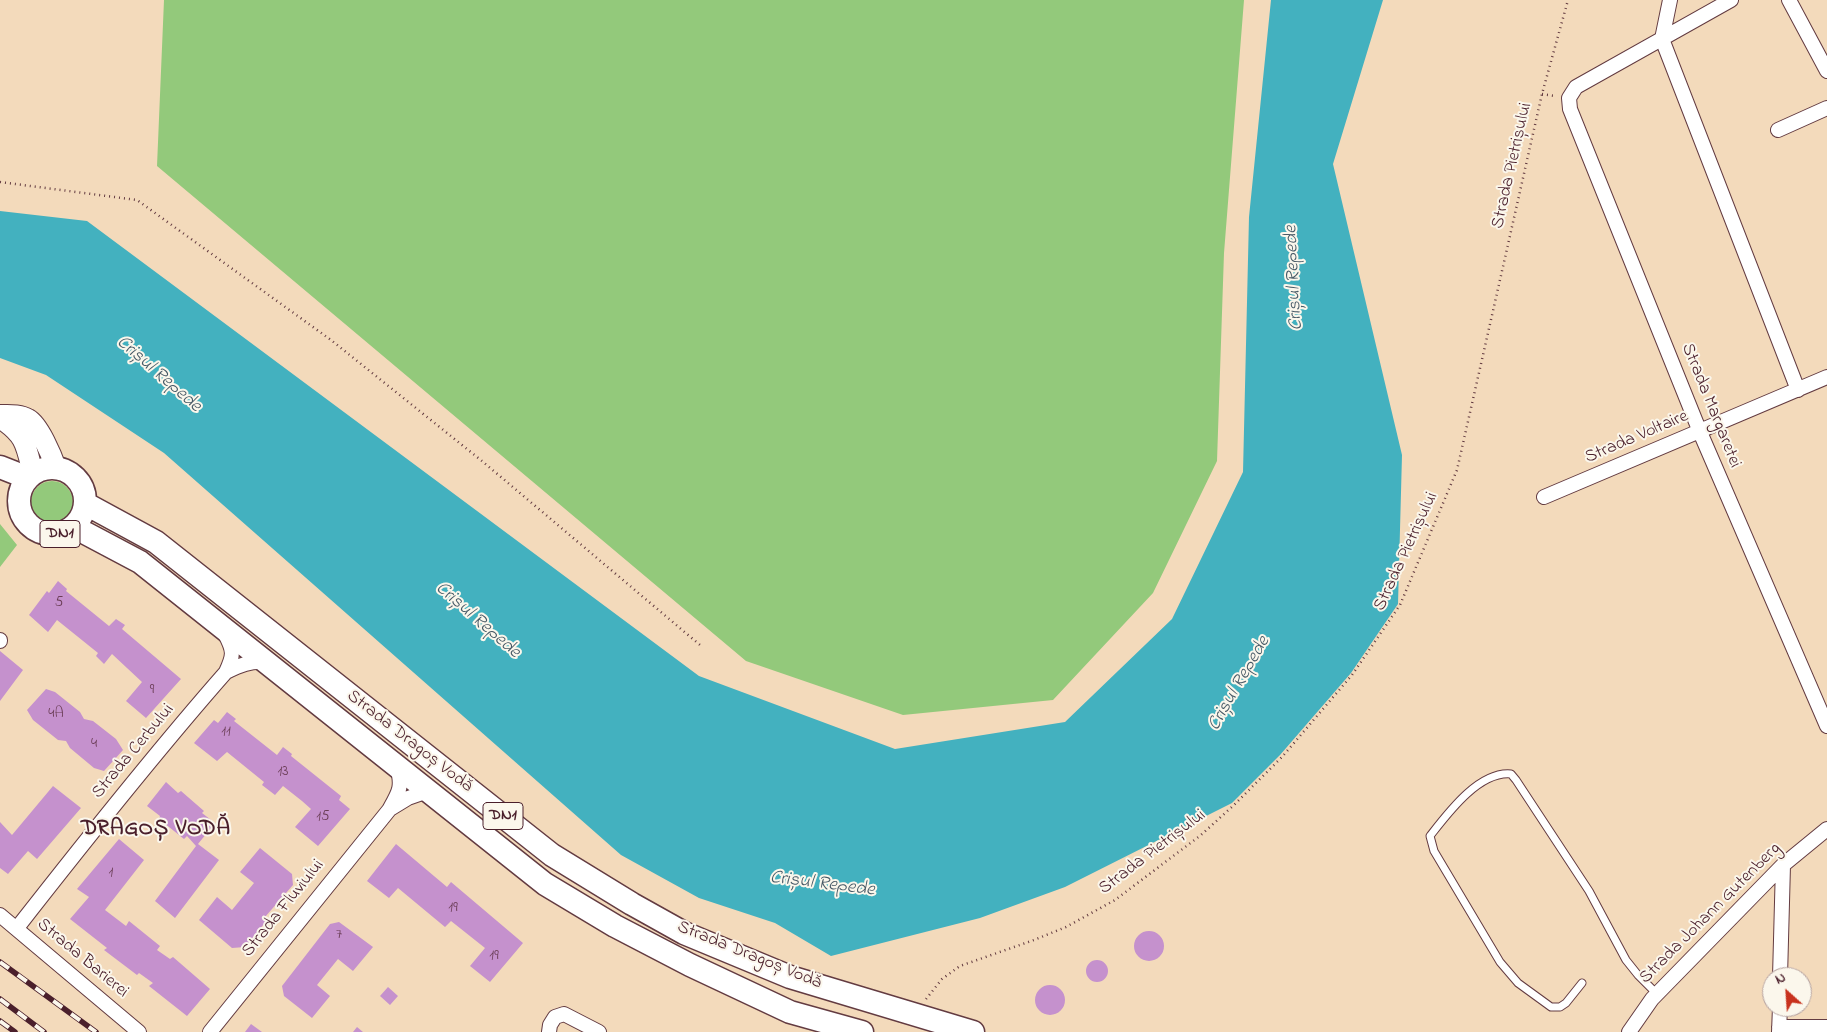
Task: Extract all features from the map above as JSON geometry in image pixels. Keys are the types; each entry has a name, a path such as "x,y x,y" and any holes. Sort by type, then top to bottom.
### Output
{"main road":[{"path":"3,467 30,476 44,469 56,468 49,448 29,419 15,415 5,420"},
{"path":"3,467 16,458 19,451 18,440 5,420"},
{"path":"5,420 25,441 30,476"},
{"name":"DN1","path":"30,476 20,490 9,500 26,523 39,532 54,535 65,533 74,527 82,517 86,504 85,494 75,476 66,470 56,468"},
{"name":"Strada Dragoș Vodă","path":"86,504 156,542 552,855 608,890 684,933 781,973 973,1032"},
{"name":"Strada Dragoș Vodă","path":"74,527 140,562 545,884 615,926 690,965 790,1012 862,1032"}],"street":[{"path":"1670,0 1662,39 1798,390"},
{"path":"1662,39 1731,0"},
{"path":"1789,0 1827,71"},
{"name":"Strada Margaretei","path":"1662,39 1576,87 1569,98 1570,109 1700,432 1827,726"},
{"path":"1778,130 1827,108"},
{"name":"Strada Voltaire","path":"1544,498 1827,377"},
{"path":"221,627 233,652 226,672"},
{"path":"226,672 242,664 265,662"},
{"name":"Strada Cerbului","path":"17,928 109,811 226,672"},
{"path":"389,810 400,790 401,781 397,767"},
{"path":"389,810 408,798 428,791"},
{"name":"Strada Fluviului","path":"210,1032 389,810"},
{"name":"Strada Johann Gutenberg","path":"1629,1032 1657,994 1783,866 1827,829"},
{"path":"1780,967 1783,866"},
{"name":"Strada Barierei","path":"0,915 139,1032"},
{"path":"549,1032 550,1025 555,1017 564,1014 599,1032"},
{"path":"1779,1029 1827,1027"}],"lane":[{"path":"1582,983 1566,1003 1560,1007 1551,1007 1518,983 1500,962 1434,850 1430,836 1466,794 1484,781 1503,774 1511,774 1516,780 1588,891 1626,960 1657,994"}],"path":[{"name":"Strada Pietrișului","path":"914,1014 942,978 960,966 1066,927 1115,900 1201,834 1234,805 1282,757 1352,675 1400,606 1458,470 1542,94 1568,0"},
{"path":"0,182 137,200 330,340 482,461 700,645"}],"green space":[{"path":"164,0 1244,0 1224,253 1217,461 1153,593 1053,700 903,715 746,661 157,166"},
{"path":"48,481 56,481 67,487 73,502 67,517 56,523 48,523 37,517 31,506 31,498 37,487"},
{"path":"0,524 17,545 0,567"}],"water":[{"name":"Crișul Repede","path":"1271,0 1383,0 1333,164 1402,455 1398,604 1351,673 1280,755 1232,803 1065,887 980,918 831,956 775,923 699,898 621,855 164,453 46,375 0,358 0,211 87,221 699,676 895,749 1065,722 1172,619 1243,472 1249,217"}],"building":[{"path":"58,581 67,589 66,591 109,626 116,619 125,625 122,629 181,679 146,718 126,701 142,682 112,654 104,664 96,656 98,653 57,620 48,632 29,615 47,591 49,593"},
{"path":"0,651 23,670 0,701"},
{"path":"46,689 55,692 80,712 84,719 93,721 116,739 123,750 104,771 94,768 70,748 66,741 58,740 33,720 27,710"},
{"path":"227,712 236,719 234,721 277,755 283,747 292,754 291,756 341,796 339,800 350,809 318,846 295,827 311,809 302,801 283,786 275,795 262,785 264,782 227,752 217,761 194,743 214,720 218,723"},
{"path":"166,782 178,793 181,791 204,811 202,813 215,823 198,844 219,860 175,918 155,901 196,846 187,836 184,839 159,819 160,816 147,806"},
{"path":"53,786 81,808 37,859 28,851 8,874 0,868 0,822 12,835"},
{"path":"119,839 144,860 105,910 126,926 129,921 160,946 157,950 170,959 173,957 210,989 187,1016 149,986 153,983 139,973 137,975 104,950 107,948 70,919 89,897 77,889"},
{"path":"396,844 447,887 451,882 523,943 490,982 470,966 485,948 451,921 445,927 398,888 389,898 367,881"},
{"path":"260,848 292,874 293,885 265,917 268,919 245,947 232,948 199,920 217,897 232,910 254,883 240,872"},
{"path":"339,922 373,947 353,971 338,959 317,985 330,996 312,1018 284,996 282,986 330,924"},
{"path":"1149,931 1160,935 1164,946 1160,957 1149,961 1138,957 1134,946 1138,935"},
{"path":"1097,960 1105,963 1108,971 1105,979 1097,982 1089,979 1086,971 1089,963"},
{"path":"1050,985 1056,986 1064,994 1064,1006 1056,1014 1050,1015 1044,1014 1036,1006 1035,1000 1036,994 1044,986"},
{"path":"388,987 398,996 390,1005 380,996"},
{"path":"251,1024 262,1032 245,1032"},
{"path":"357,1027 363,1032 353,1032"}],"railway":[{"path":"0,962 96,1032"},
{"path":"0,999 44,1032"},
{"path":"0,1021 15,1032"}],"district":[{"name":"DRAGOȘ VODĂ","path":"156,830"}]}
